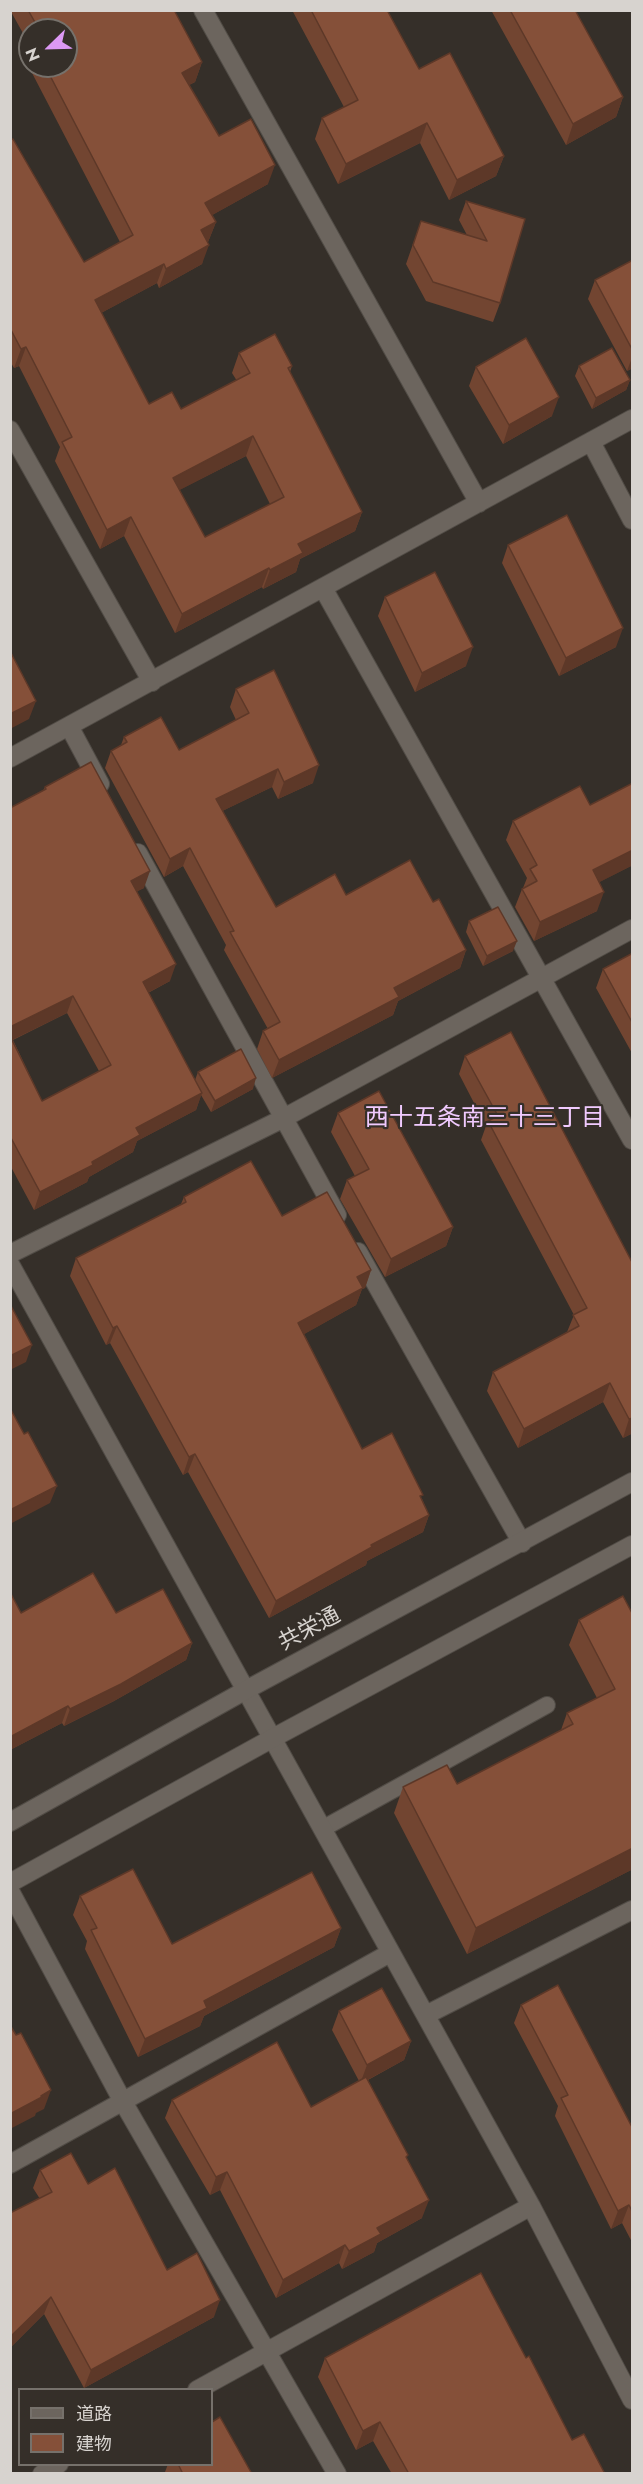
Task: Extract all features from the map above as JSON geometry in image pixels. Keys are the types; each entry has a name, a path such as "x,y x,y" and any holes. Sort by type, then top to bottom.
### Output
{"street":[{"path":"203,10 479,503"},
{"path":"10,758 633,419"},
{"path":"10,430 152,682"},
{"path":"591,442 633,520"},
{"path":"323,588 633,1140"},
{"path":"69,726 108,799"},
{"path":"130,840 282,1119 522,1543"},
{"path":"10,1254 282,1119 633,929"},
{"path":"10,1264 531,2206 633,2400"},
{"name":"共栄通","path":"10,1822 246,1690 633,1482"},
{"path":"10,1883 273,1738 633,1545"},
{"path":"10,1891 122,2100 337,2474"},
{"path":"426,2015 633,1910"},
{"path":"10,2164 390,1953"},
{"path":"201,2388 531,2206"},
{"path":"42,2474 56,2466"}],"lane":[{"path":"322,1829 547,1705"}],"building":[{"path":"28,10 174,10 202,62 182,73 219,136 251,119 275,165 205,203 216,222 201,230 209,245 166,269 164,264 95,300 149,404 172,392 181,409 250,373 239,353 275,334 292,366 288,368 362,512 298,544 303,553 270,570 269,568 182,614 131,517 107,530 62,442 72,437 26,347 21,349 10,328 10,140 13,139 84,262 133,235 51,78 78,78 78,18 33,18","holes":["253,436 284,497 205,537 173,478"]},
{"path":"311,10 387,10 419,69 450,53 504,156 457,180 427,123 346,164 322,118 358,100"},
{"path":"510,10 575,10 623,97 573,124"},
{"path":"466,201 525,219 500,303 433,282 413,245 421,221 487,241"},
{"path":"633,260 633,351 595,280"},
{"path":"526,338 559,397 509,425 476,367"},
{"path":"612,348 630,380 596,398 579,366"},
{"path":"567,515 623,628 566,658 508,545"},
{"path":"435,572 473,647 422,673 385,597"},
{"path":"10,651 36,701 10,714"},
{"path":"274,670 319,765 284,782 278,769 216,799 276,907 335,874 346,895 410,860 433,902 439,899 466,950 394,988 399,997 279,1060 263,1031 280,1022 230,932 234,931 190,848 170,859 111,751 127,742 124,737 161,717 179,750 249,713 236,689"},
{"path":"91,762 150,871 131,881 176,964 143,982 202,1093 136,1128 140,1135 92,1162 93,1165 40,1192 10,1136 10,1036 42,1101 111,1065 73,996 10,1027 10,808"},
{"path":"633,783 633,850 593,870 604,892 540,922 522,889 537,881 530,869 537,865 513,821 580,786 590,805"},
{"path":"498,907 517,941 487,956 469,921"},
{"path":"633,953 633,1024 603,969"},
{"path":"511,1032 633,1264 633,1418 629,1419 610,1383 524,1429 493,1372 579,1326 573,1315 587,1308 488,1121 498,1116 465,1056"},
{"path":"241,1049 256,1078 215,1101 198,1072"},
{"path":"379,1091 453,1227 391,1259 347,1180 369,1169 338,1113"},
{"path":"251,1161 282,1216 327,1192 371,1270 357,1277 363,1288 298,1323 362,1449 392,1433 423,1495 420,1496 429,1515 371,1545 372,1547 276,1601 195,1454 189,1457 117,1326 113,1328 76,1258 186,1202 184,1197"},
{"path":"10,1304 32,1345 10,1356"},
{"path":"10,1408 24,1434 28,1432 57,1486 10,1510"},
{"path":"93,1573 116,1613 163,1589 192,1643 121,1684 70,1709 68,1706 10,1737 10,1592 21,1613"},
{"path":"623,1596 633,1615 633,1848 476,1928 403,1787 447,1765 457,1784 573,1724 567,1713 615,1689 579,1620"},
{"path":"133,1869 172,1944 312,1872 341,1928 204,2001 207,2008 145,2039 91,1930 97,1928 80,1896"},
{"path":"558,1985 633,2129 633,2213 629,2205 618,2211 561,2098 568,2095 521,2005"},
{"path":"382,1988 411,2041 367,2065 339,2011"},
{"path":"10,2025 16,2035 21,2033 51,2090 10,2114"},
{"path":"277,2042 311,2107 366,2077 408,2155 406,2157 429,2200 377,2228 381,2234 349,2251 345,2245 283,2280 227,2172 216,2177 172,2100"},
{"path":"71,2153 88,2184 115,2168 167,2270 197,2253 220,2300 91,2370 51,2297 10,2337 10,2213 52,2192 40,2170"},
{"path":"481,2273 526,2358 529,2356 572,2440 584,2434 605,2474 409,2474 380,2422 363,2431 325,2358"},
{"path":"220,2417 252,2474 183,2474 179,2466 213,2466 213,2421"}],"district":[{"name":"西十五条南三十三丁目","path":"485,1119"}]}
